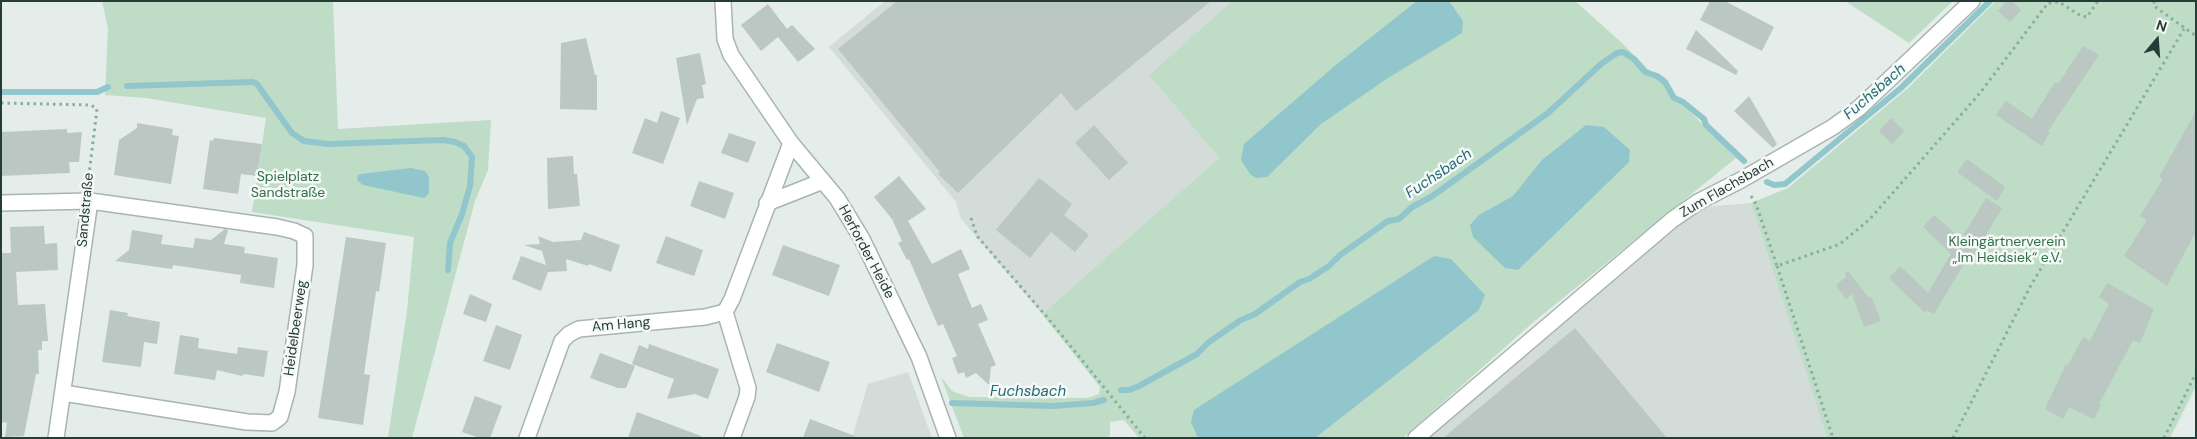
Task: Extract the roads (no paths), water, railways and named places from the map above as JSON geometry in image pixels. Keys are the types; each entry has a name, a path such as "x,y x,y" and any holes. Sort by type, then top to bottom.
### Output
{"street":[{"name":"Herforder Heide","path":"723,1 726,39 731,55 791,143 823,181 862,239 918,357 948,438"},
{"name":"Zum Flachsbach","path":"1416,438 1672,220 1698,202 1742,180 1833,127 1859,108 1910,62 1972,1"},
{"path":"732,438 748,397 748,388 725,312 732,299 766,203 791,143"},
{"path":"766,203 823,181"},
{"path":"1,204 90,201"},
{"name":"Sandstraße","path":"56,438 90,201"},
{"name":"Heidelbeerweg","path":"63,393 247,422 272,422 280,417 287,392 305,265 305,236 294,231 90,201"},
{"name":"Am Hang","path":"527,438 562,341 569,334 579,329 704,317 725,312"}],"water":[{"path":"1417,1 1449,1 1463,21 1462,33 1388,78 1321,124 1267,177 1256,178 1250,174 1241,160 1244,144 1337,64"},
{"path":"1586,125 1604,127 1630,150 1629,162 1518,270 1505,268 1473,237 1470,225 1479,215 1513,196 1542,160"},
{"path":"411,168 425,171 429,177 429,193 424,198 363,185 357,180 358,175 361,174"},
{"path":"1434,256 1451,259 1485,295 1479,310 1315,438 1200,438 1197,436 1191,422 1194,410"}],"waterway":[{"name":"Fuchsbach","path":"1767,182 1774,185 1785,184 1901,88 1990,1"},
{"name":"Fuchsbach","path":"1121,390 1129,390 1139,386 1197,354 1209,342 1241,320 1255,314 1300,282 1309,279 1329,266 1340,255 1388,221 1399,219 1412,207 1431,197 1548,113 1601,64 1617,53 1623,52 1634,59 1645,72 1657,76 1665,82 1674,98 1683,102 1704,119 1706,125 1744,161"},
{"path":"127,86 253,82 257,84 292,133 304,141 328,144 443,140 464,146 472,157 470,186 462,214 450,243 448,270"},
{"path":"1,92 97,92 108,87"},
{"name":"Fuchsbach","path":"952,403 1053,406 1093,403 1104,400"}],"park label":[{"name":"Spielplatz Sandstraße","path":"288,186"},
{"name":"Kleingärtnerverein „Im Heidsiek“ e.V.","path":"2007,250"}]}
